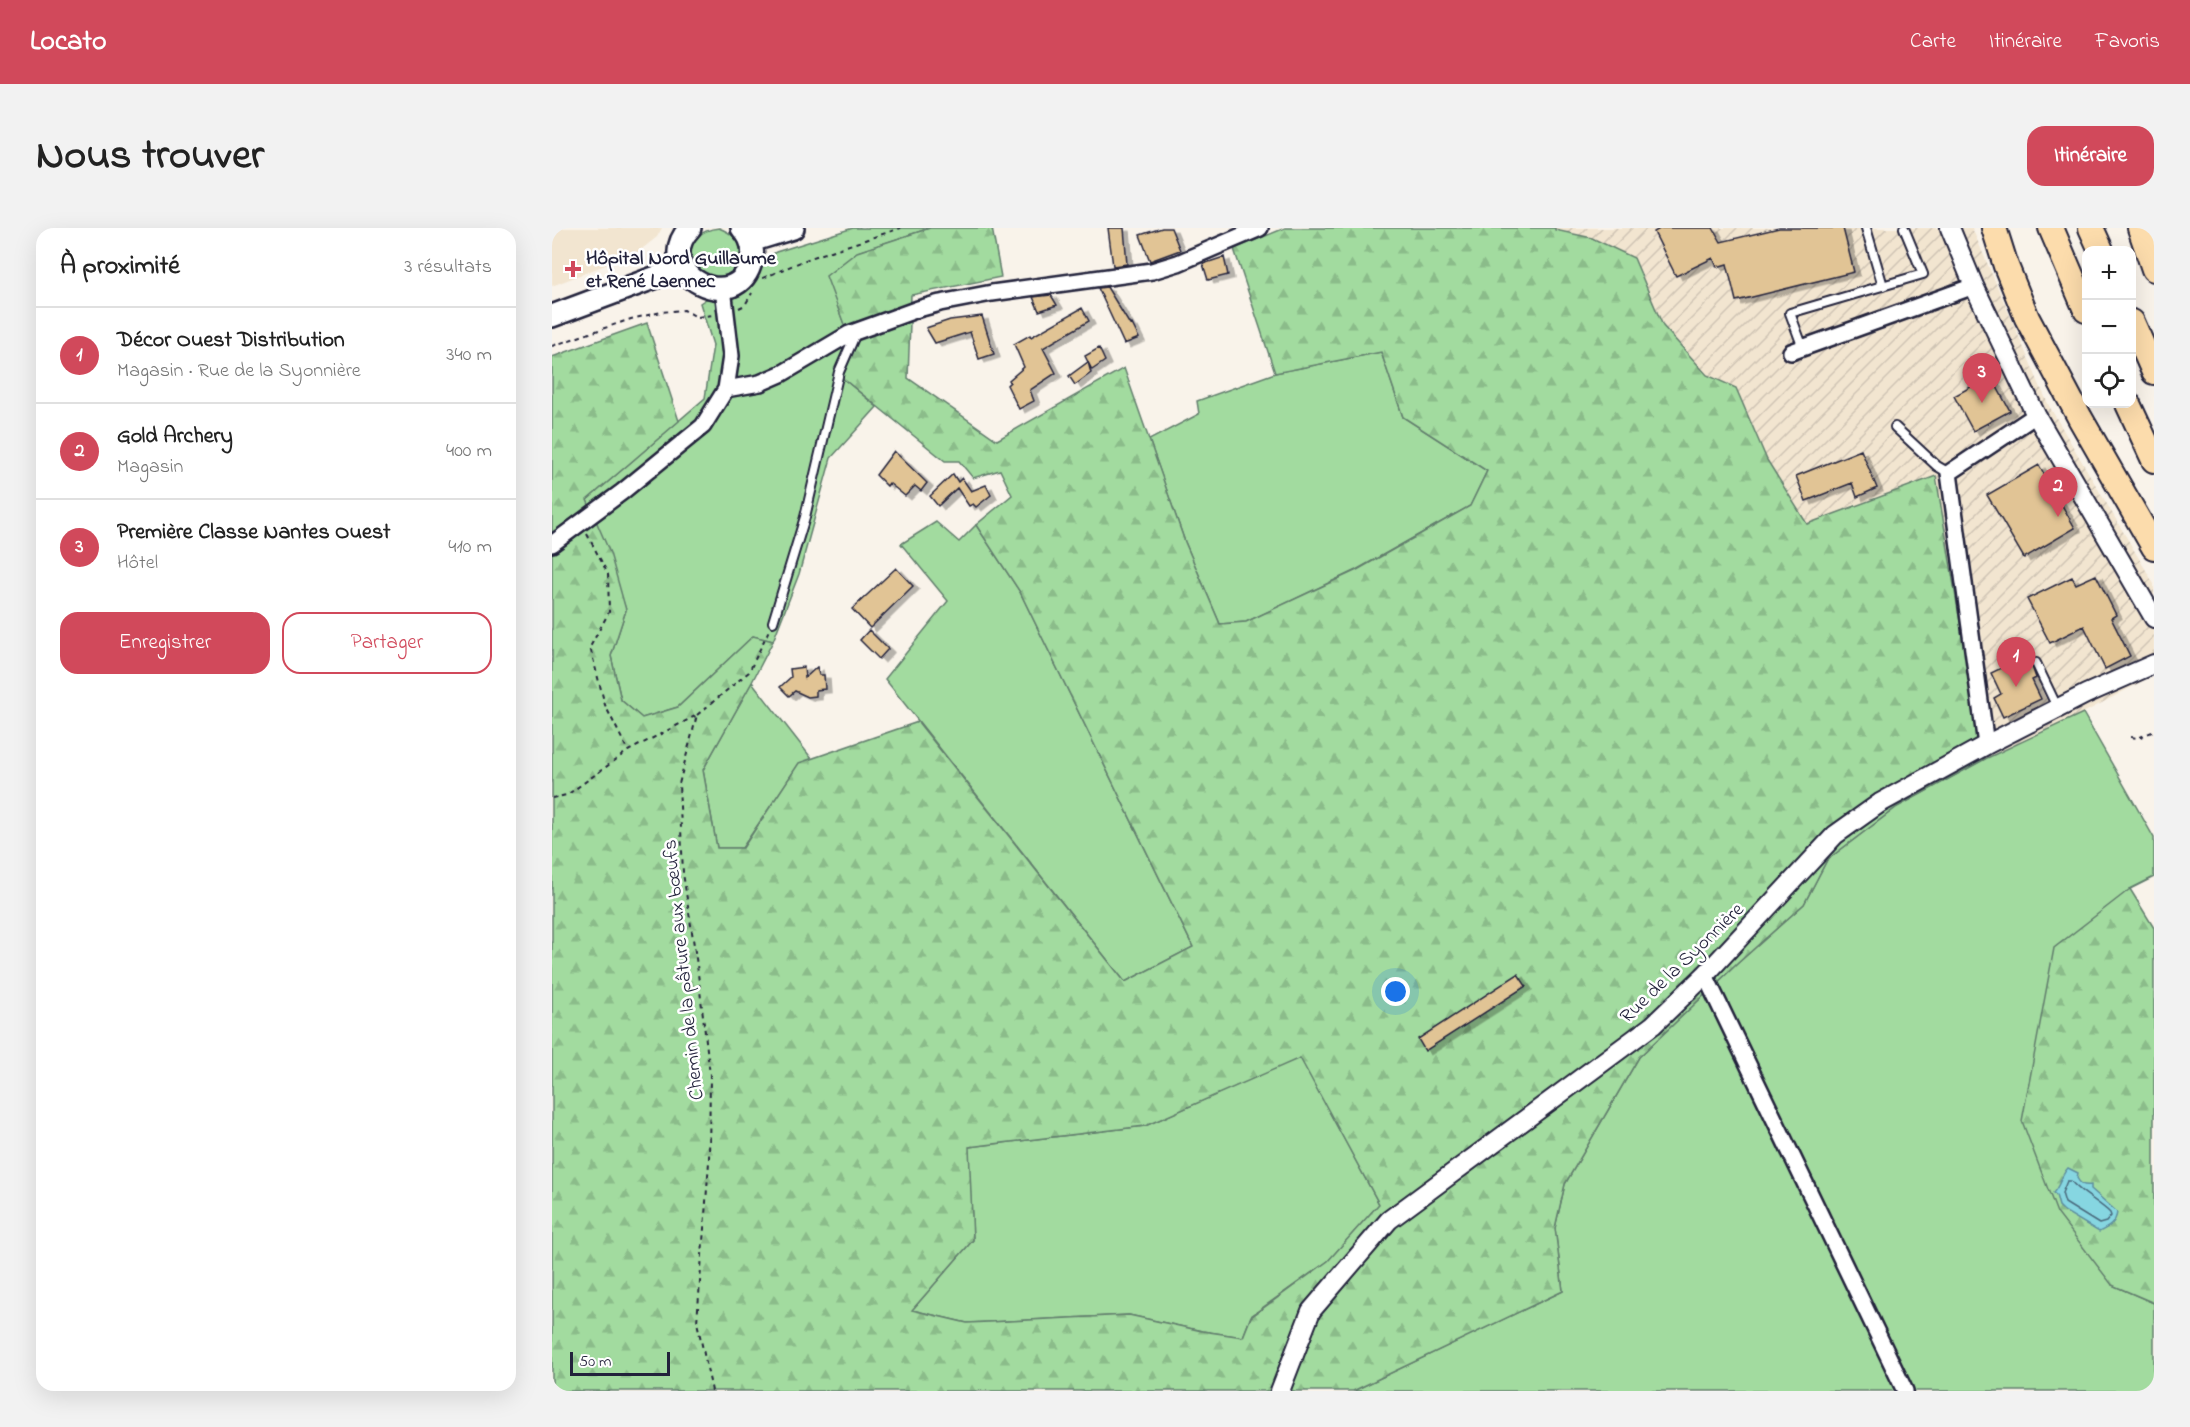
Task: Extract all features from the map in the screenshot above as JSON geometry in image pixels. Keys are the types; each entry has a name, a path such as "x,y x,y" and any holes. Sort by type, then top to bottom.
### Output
{"highway":[{"path":"1994,228 2026,318 2154,547"},
{"path":"2051,228 2082,301"},
{"path":"2091,228 2099,246"},
{"path":"2140,228 2154,269"},
{"path":"2136,330 2154,372"},
{"path":"2130,408 2154,460"}],"main road":[{"path":"690,228 681,244 680,255 683,267 699,285 711,289 735,284 747,271 753,253 747,235 793,228"},
{"path":"552,316 683,267"}],"street":[{"path":"726,389 759,383 856,331 940,303 1152,271 1178,263 1260,228"},
{"path":"1950,228 1974,286 2036,415 2154,618"},
{"path":"1797,350 1974,286"},
{"path":"552,544 622,492 703,426 726,389 731,356 723,288"},
{"path":"1986,745 1949,473 2036,415"},
{"name":"Rue de la Syonnière","path":"1280,1391 1311,1311 1389,1220 1653,1025 1705,975 1836,835 1880,802 1986,745 2058,708 2154,664"},
{"path":"1705,975 1905,1391"}],"lane":[{"path":"1866,228 1883,286"},
{"path":"1797,350 1790,313 1923,274 1904,228"},
{"path":"774,622 805,517 839,372 856,331"},
{"path":"1895,427 1937,466 1949,473"},
{"path":"2036,663 2058,708"}],"path":[{"path":"759,283 763,278 810,258 901,228"},
{"path":"552,346 631,319 661,312 684,310 696,317 705,317 725,312 745,305 755,288"},
{"path":"581,523 608,574 609,612 590,647 605,705 628,751"},
{"path":"552,798 567,795 628,751 697,715 749,672 774,622"},
{"name":"Chemin de la pâture aux bœufs","path":"697,715 679,784 683,873 710,1075 709,1162 697,1322 712,1391"},
{"path":"2131,737 2138,738 2154,731"}],"shaded area":[{"name":"Hôpital Nord Guillaume et René Laennec","path":"552,228 662,228 657,237 638,252 552,286"},
{"path":"1555,228 1972,228 2048,404 2154,584 2154,675 2083,713 1985,759 1980,744 1936,477 1807,524 1767,460 1736,388 1707,375 1663,326 1634,258 1592,238 1555,230"}],"green space":[{"path":"719,228 734,237 741,248 741,255 736,269 730,276 706,279 690,260 690,253 697,237 706,231"},
{"path":"853,228 930,228 858,252 827,276 845,327 841,377 877,407 831,458 799,574 773,641 753,636 678,707 642,718 621,700 611,656 626,610 587,500 705,398 713,345 700,303 776,252"},
{"path":"930,228 992,228 1001,277 911,295 908,378 997,440 1124,368 1185,542 1220,624 1246,622 1357,570 1470,506 1487,471 1403,417 1381,352 1275,373 1234,249 1285,228 1555,228 1555,230 1592,238 1634,258 1663,326 1707,375 1736,388 1767,460 1807,524 1936,476 1980,744 1985,759 1897,807 1827,860 1804,904 1639,1057 1565,1184 1555,1228 1563,1291 1353,1391 552,1391 552,357 647,323 679,421 587,500 610,553 626,610 611,656 621,700 642,718 678,707 753,636 773,641 703,770 717,848 743,848 799,763 918,722 1125,982 1193,947 1020,592 976,525 1012,495 1000,470 973,478 959,461 945,461 841,377 845,327 826,276 857,252","holes":["1300,1058 1379,1204 1328,1261 1251,1317 1243,1337 1202,1331 1129,1315 967,1323 912,1310 973,1240 969,1147 1145,1126"]},
{"path":"1381,352 1403,417 1487,471 1470,506 1356,570 1246,622 1220,624 1185,542 1149,440 1199,414 1197,401 1275,373"},
{"path":"936,522 959,542 976,525 1020,592 1193,947 1125,982 885,679 948,601 901,544"},
{"path":"752,682 812,759 799,764 742,848 717,848 703,770"},
{"path":"2083,713 2154,838 2154,877 2130,889 2112,1285 2154,1303 2154,1391 1353,1391 1563,1291 1555,1228 1565,1184 1639,1057 1804,904 1827,860 1897,807 1985,759"},
{"path":"2130,889 2154,928 2154,1303 2112,1285 2057,1213 2022,1121 2054,948"},
{"path":"1300,1057 1379,1204 1328,1261 1251,1316 1243,1337 1202,1331 1129,1315 967,1323 912,1310 973,1240 968,1147 1145,1126"}],"water":[{"path":"2068,1168 2078,1173 2077,1178 2081,1183 2091,1185 2091,1189 2117,1212 2114,1222 2099,1232 2059,1206 2056,1195 2053,1193"}],"building":[{"path":"1108,228 1124,228 1127,264 1113,266"},
{"path":"1162,228 1171,228 1180,250 1150,261 1140,235"},
{"path":"1661,228 1713,228 1721,242 1779,228 1843,228 1854,272 1736,301 1727,264 1717,267 1713,258 1676,276 1654,232"},
{"path":"1224,257 1228,275 1208,280 1203,264"},
{"path":"1107,287 1139,338 1124,344 1098,288"},
{"path":"1051,295 1057,305 1039,311 1033,297"},
{"path":"1082,308 1089,321 1043,348 1056,373 1030,390 1034,401 1019,409 1007,385 1009,380 1024,367 1014,344"},
{"path":"982,316 994,354 979,359 970,332 935,343 926,328 950,320"},
{"path":"1099,348 1105,361 1092,370 1085,356"},
{"path":"1088,362 1091,373 1075,385 1069,376"},
{"path":"1991,376 2010,411 1973,431 1954,396"},
{"path":"1861,450 1877,488 1857,497 1852,483 1806,501 1796,476"},
{"path":"894,451 927,483 921,491 915,486 905,496 889,483 887,486 876,475"},
{"path":"2039,465 2075,528 2024,558 1987,495"},
{"path":"953,474 958,482 962,478 971,491 986,485 991,495 976,507 973,504 969,506 957,488 938,506 930,496"},
{"path":"896,568 913,586 870,628 852,609"},
{"path":"2096,575 2116,615 2111,618 2130,656 2105,669 2084,626 2050,643 2027,599 2072,577 2076,584"},
{"path":"869,630 888,649 879,659 860,640"},
{"path":"2028,655 2036,678 2032,680 2041,699 2003,717 1994,698 2001,694 1991,673"},
{"path":"804,667 805,678 817,667 819,675 824,675 825,689 816,690 816,696 808,697 795,691 789,696 780,687 791,677 790,669"},
{"path":"1518,974 1526,986 1425,1051 1418,1039"}],"place":[{"name":"Hôpital Nord Guillaume et René Laennec","path":"573,269"},
{"name":"Première Classe Nantes Ouest","path":"1982,403"},
{"name":"Gold Archery","path":"2058,517"},
{"name":"Décor Ouest Distribution","path":"2016,687"}]}
